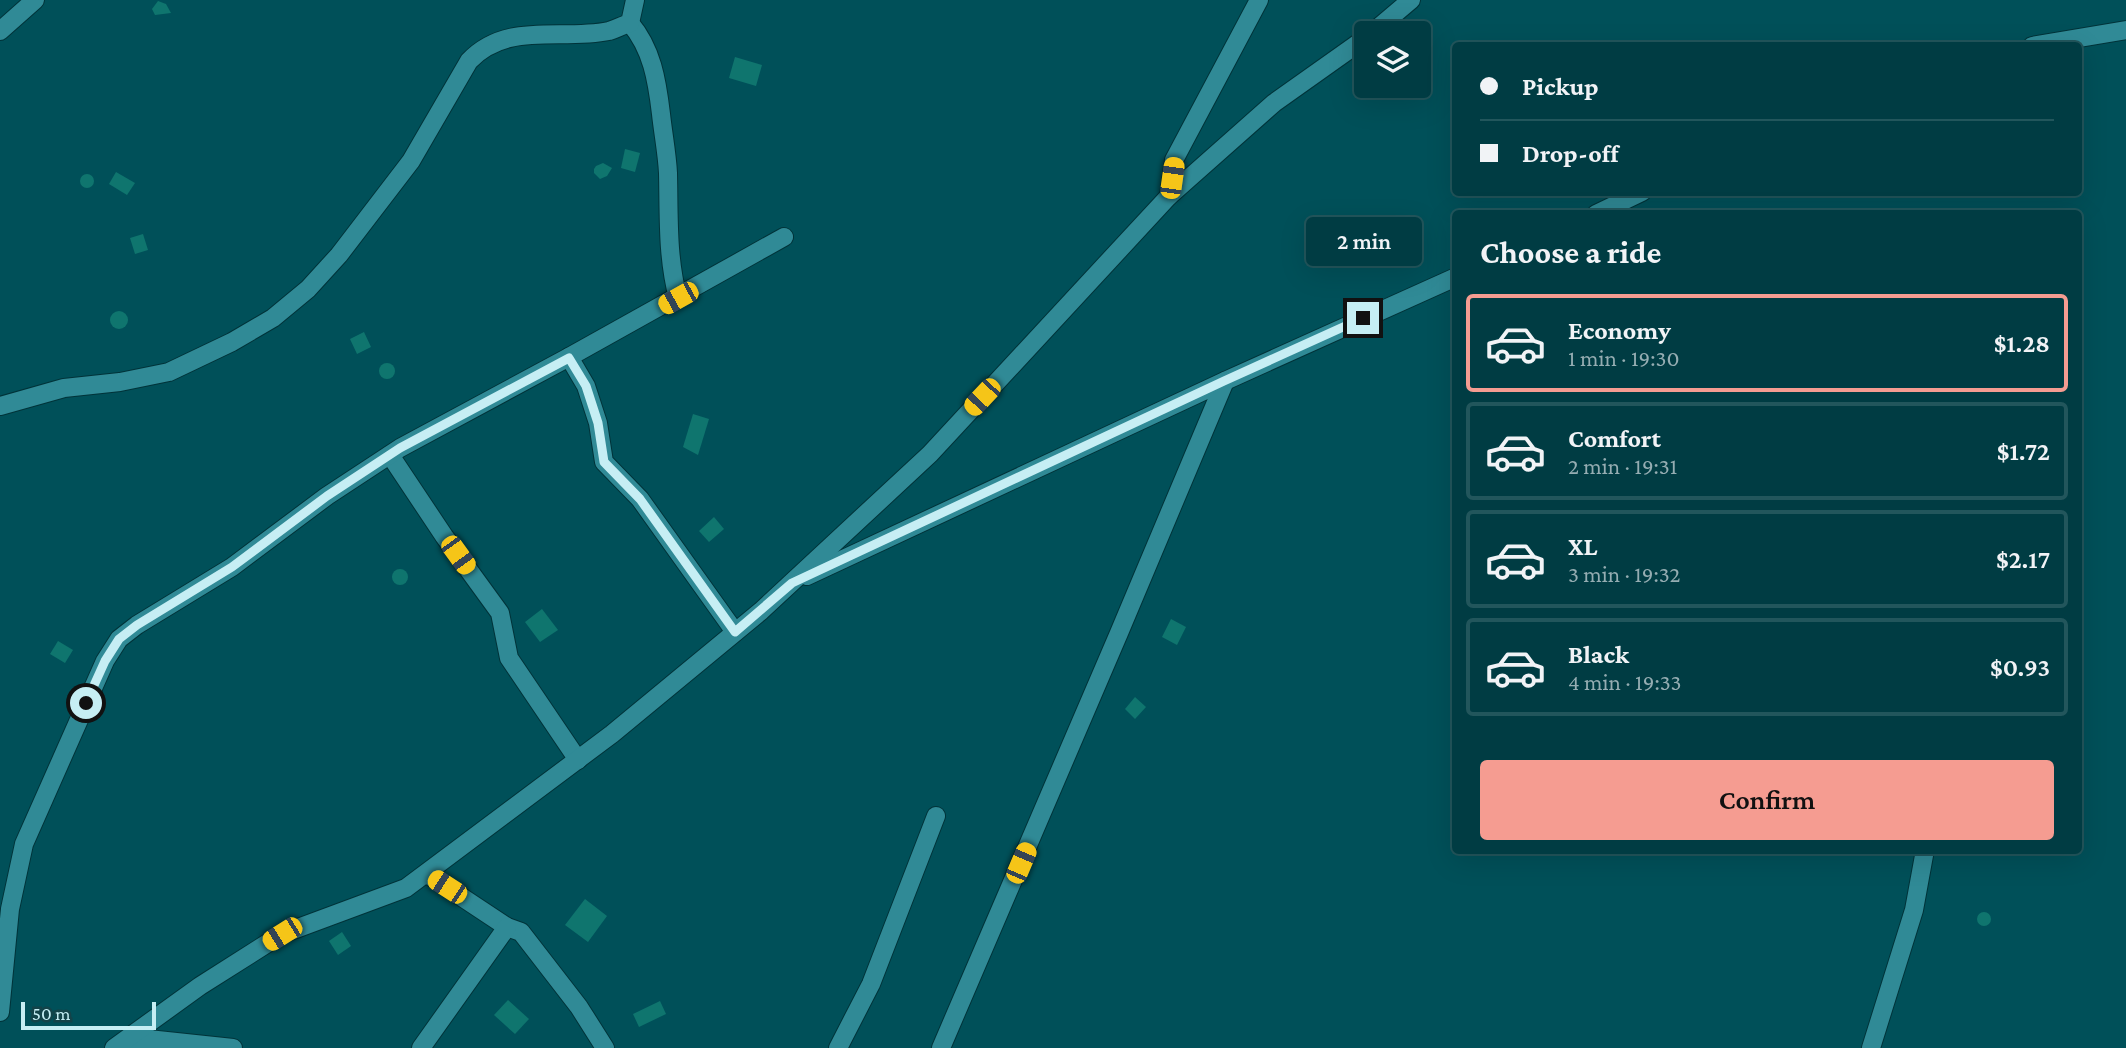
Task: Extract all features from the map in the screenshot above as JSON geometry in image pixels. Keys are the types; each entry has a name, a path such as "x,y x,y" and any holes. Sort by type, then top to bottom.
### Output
{"street":[{"path":"0,31 35,0"},
{"path":"630,23 635,0"},
{"path":"1169,195 1174,160 1259,0"},
{"path":"1386,21 1411,0"},
{"path":"630,23 649,53 658,88 667,171 671,273 678,298"},
{"path":"0,406 65,388 120,382 169,372 232,342 273,318 308,289 340,255 411,161 469,61 481,48 499,39 610,31 630,23"},
{"path":"2056,42 2126,30"},
{"path":"116,1048 200,986 282,934 406,888 578,760 792,583 930,454 1169,195 1274,103 1354,46"},
{"path":"1604,210 1634,196"},
{"path":"0,1012 10,909 24,844 105,661 119,639 137,625 232,567 327,496 390,455 784,237"},
{"path":"792,583 1224,381 1452,279"},
{"path":"569,358 586,386 598,423 604,462 640,499 735,632"},
{"path":"941,1048 1114,646 1224,381"},
{"path":"390,455 500,613 509,658 578,760"},
{"path":"838,1048 871,984 936,816"},
{"path":"1871,1048 1914,910 1924,854"},
{"path":"427,874 507,927 521,932 579,1007 605,1048"},
{"path":"421,1048 507,927"},
{"path":"116,1048 134,1040 148,1039 233,1048"}],"building":[{"path":"158,1 166,4 171,13 155,15 152,9"},
{"path":"735,57 762,65 756,86 729,78"},
{"path":"625,149 640,153 635,172 621,168"},
{"path":"603,163 612,168 607,176 600,179 594,169"},
{"path":"116,172 135,183 127,195 109,184"},
{"path":"84,174 90,174 94,181 90,188 84,188 80,184 80,178"},
{"path":"143,234 148,250 135,254 130,238"},
{"path":"115,311 123,311 128,320 126,327 115,329 110,324 110,316"},
{"path":"364,332 371,347 357,354 350,339"},
{"path":"387,363 395,371 387,379 379,371"},
{"path":"693,414 709,419 698,455 683,447"},
{"path":"714,517 724,529 709,542 699,531"},
{"path":"400,569 406,571 406,583 400,585 394,583 392,577 394,571"},
{"path":"542,609 558,630 540,642 525,622"},
{"path":"1171,619 1186,627 1177,645 1162,637"},
{"path":"58,641 73,650 65,663 50,654"},
{"path":"1135,697 1146,707 1135,719 1125,709"},
{"path":"585,899 607,916 588,942 565,925"},
{"path":"1984,912 1989,914 1989,924 1984,926 1979,924 1977,919 1979,914"},
{"path":"342,932 351,946 338,955 329,941"},
{"path":"508,1000 529,1019 515,1034 494,1015"},
{"path":"660,1001 666,1014 639,1027 633,1014"}],"route":[{"path":"86,703 105,661 119,639 137,625 232,567 327,496 400,448 569,358 586,386 598,423 604,462 640,499 735,632 792,583 1363,318"}]}
